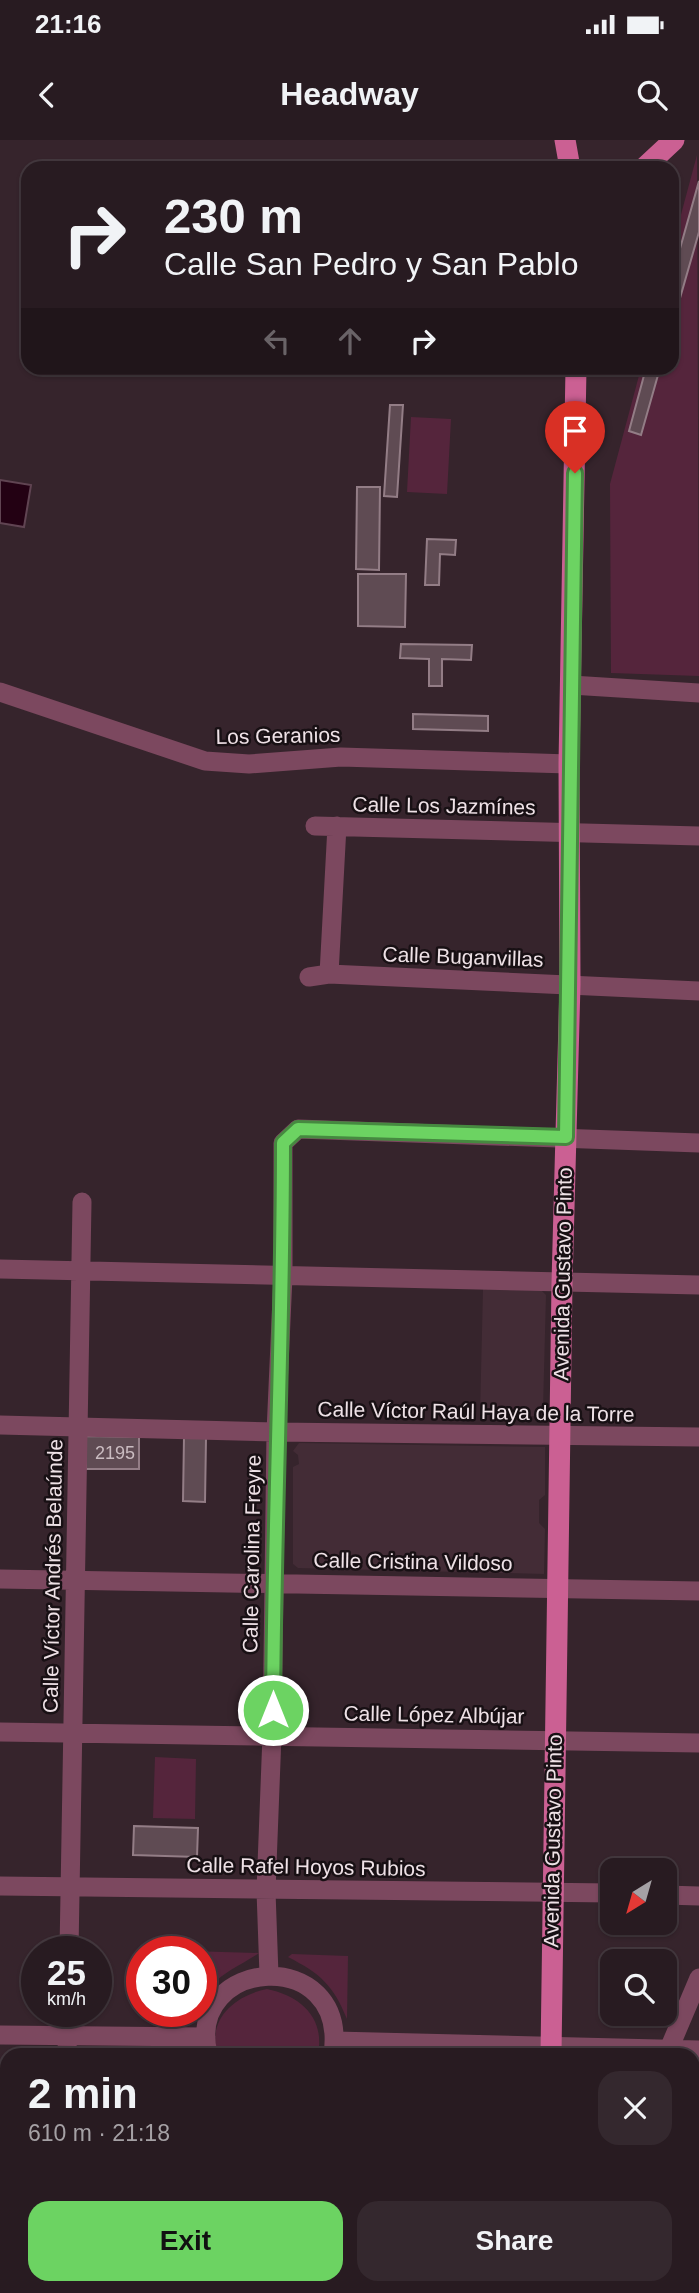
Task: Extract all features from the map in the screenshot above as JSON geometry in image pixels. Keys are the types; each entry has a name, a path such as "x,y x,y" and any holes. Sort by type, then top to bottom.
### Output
{"main road":[{"path":"565,140 569,161"},
{"path":"644,161 645,140"},
{"path":"652,161 674,140"},
{"name":"Avenida Gustavo Pinto","path":"551,2048 559,1435 570,984 569,764 576,375"}],"street":[{"path":"571,685 699,693"},
{"name":"Los Geranios","path":"0,692 205,761 249,764 341,757 569,764"},
{"name":"Calle Los Jazmínes","path":"315,826 699,836"},
{"path":"330,975 337,826"},
{"name":"Calle Buganvillas","path":"309,977 330,975 699,991"},
{"name":"Calle Carolina Freyre","path":"269,1975 267,1891 276,1432 283,1276 283,1143 288,1135 298,1129 566,1137"},
{"path":"566,1137 699,1143"},
{"name":"Calle Víctor Andrés Belaúnde","path":"69,1936 82,1202"},
{"path":"0,1269 699,1285"},
{"name":"Calle Víctor Raúl Haya de la Torre","path":"0,1425 276,1432 699,1437"},
{"name":"Calle Cristina Vildoso","path":"0,1579 699,1591"},
{"name":"Calle López Albújar","path":"0,1732 699,1743"},
{"name":"Calle Rafel Hoyos Rubios","path":"0,1886 600,1893"},
{"path":"677,1895 699,1896"},
{"path":"0,2035 67,2045 207,2046 211,2014 223,1995 243,1980 269,1975 294,1979 316,1994 330,2015 334,2048"},
{"path":"668,2048 699,1978"},
{"path":"67,2045 68,2027"}],"shaded area":[{"path":"697,155 699,676 611,673 610,484 639,375 679,375 679,222"},
{"path":"411,417 451,419 447,494 407,492"},
{"path":"0,480 31,485 24,527 0,523"},
{"path":"483,1289 541,1290 546,1295 543,1409 534,1416 480,1415"},
{"path":"299,1443 545,1447 545,1495 539,1500 539,1523 545,1529 544,1574 298,1568 293,1564 293,1467 299,1464 298,1455 293,1451"},
{"path":"155,1757 196,1759 195,1819 153,1818"},
{"path":"217,1952 259,1953 226,1973 217,1981"},
{"path":"292,1954 348,1956 347,2019 331,1989 309,1969 288,1957"},
{"path":"267,1989 279,1992 300,2003 314,2019 318,2030 318,2048 217,2048 216,2030 226,2011 256,1992"}],"building":[{"path":"699,181 699,232 679,302 679,252"},
{"path":"644,375 658,375 641,435 629,431"},
{"path":"390,405 403,405 397,497 384,496"},
{"path":"357,487 380,487 379,570 356,569"},
{"path":"427,539 456,540 455,555 440,554 439,585 425,585"},
{"path":"358,574 406,574 405,627 358,626"},
{"path":"401,644 472,645 471,660 442,659 442,686 429,686 429,659 400,658"},
{"path":"413,714 488,716 488,731 413,729"},
{"path":"86,1436 139,1437 139,1469 86,1469"},
{"path":"184,1437 206,1438 205,1502 183,1501"},
{"path":"134,1826 198,1828 197,1857 133,1855"}],"route":[{"path":"273,1710 276,1432 283,1276 283,1143 288,1135 298,1129 566,1137 575,473"}]}
